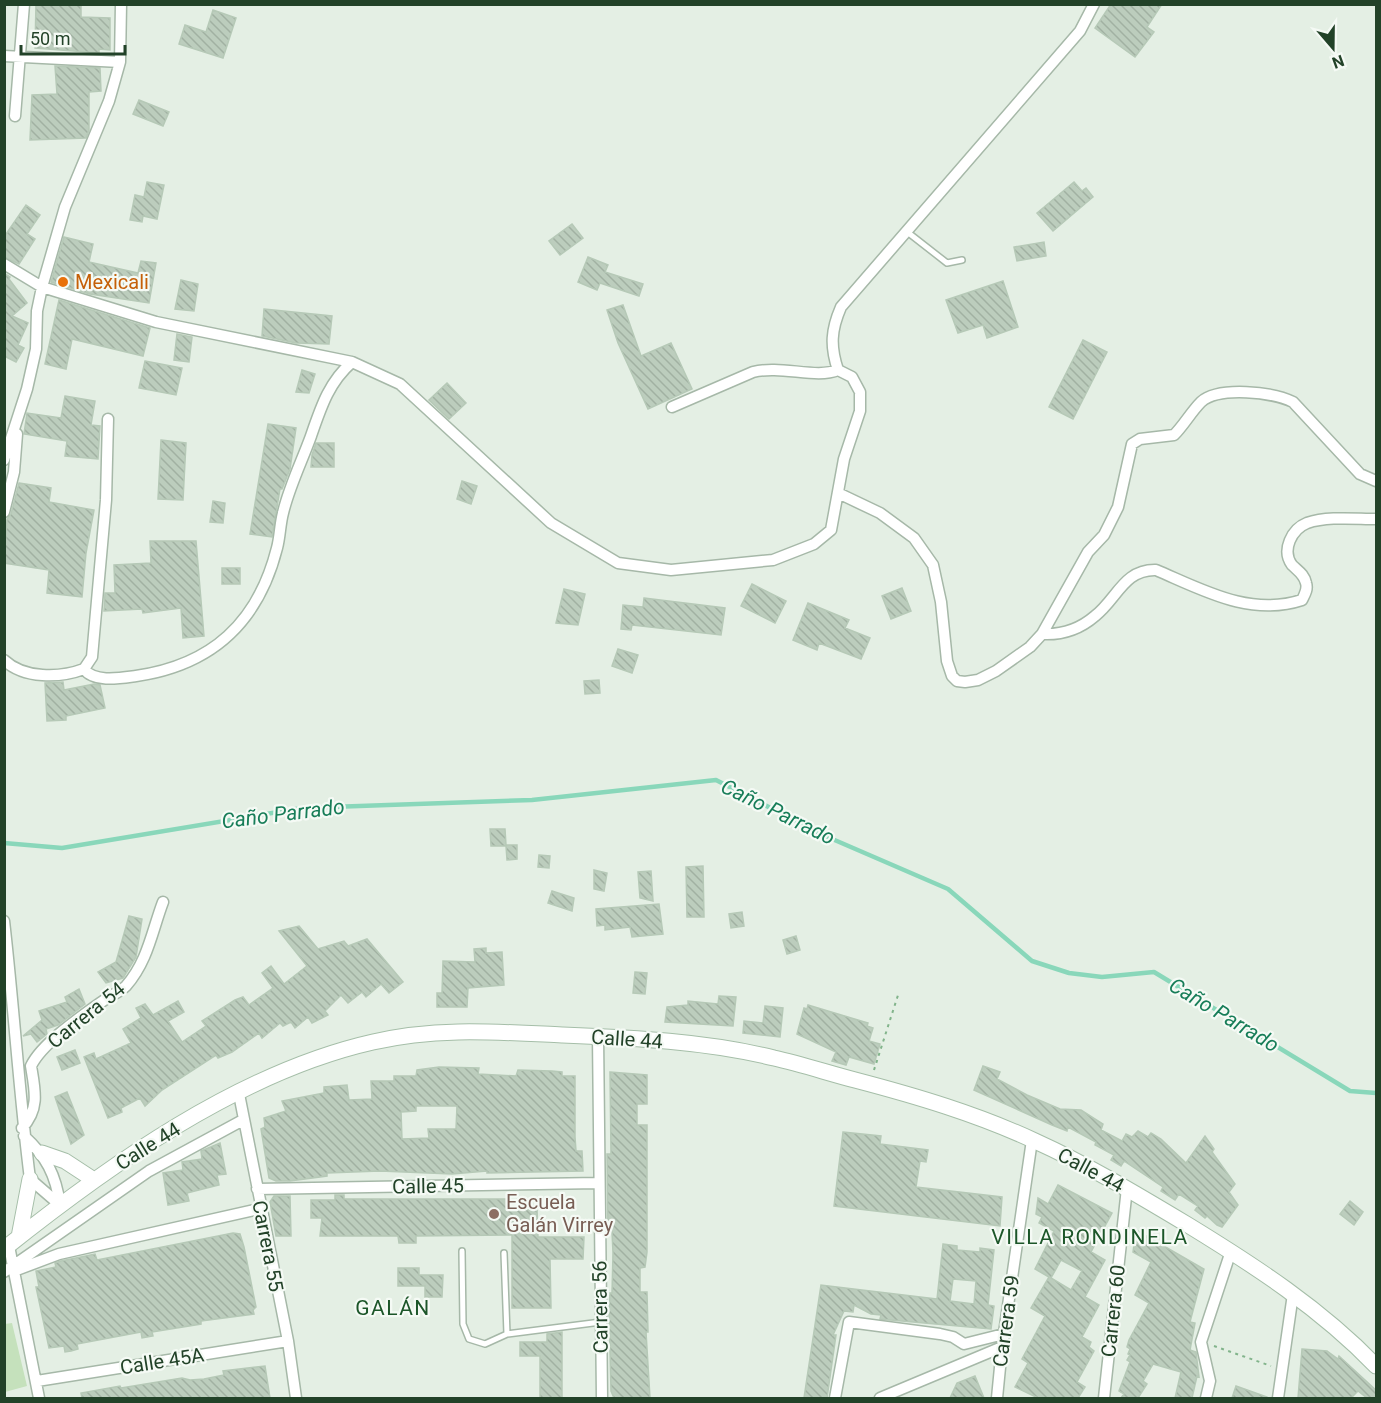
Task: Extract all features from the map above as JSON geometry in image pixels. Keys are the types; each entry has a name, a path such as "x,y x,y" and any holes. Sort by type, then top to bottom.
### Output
{"main road":[{"name":"Calle 44","path":"11,1244 94,1180 176,1128 239,1094 322,1056 402,1036 456,1031 598,1036 733,1050 773,1058 952,1108 1032,1140 1127,1188 1231,1251 1318,1311 1377,1366"},
{"path":"42,1153 65,1161 94,1180"},
{"path":"11,1244 30,1179"}],"street":[{"path":"15,116 24,4"},
{"path":"4,460 15,432 36,348 37,311 65,207 109,101 120,62 121,4"},
{"path":"838,370 832,351 832,329 841,307 1080,31 1094,4"},
{"path":"4,56 120,62"},
{"path":"4,264 42,287 156,322 352,362 400,384 551,524 618,562 671,570 773,560 814,544 831,530 844,459 860,411 860,392 852,377 838,370 824,374 766,369 672,407"},
{"path":"84,669 91,676 97,677 131,677 158,672 184,664 209,652 241,624 270,572 278,547 283,512 319,414 336,376 352,362"},
{"path":"838,493 880,513 914,538 933,566 941,602 947,661 952,676 957,681 978,680 1030,647 1042,634 1078,568 1088,552 1104,535 1118,507 1132,444 1140,439 1174,435 1206,399 1237,392 1287,399 1301,409 1360,474 1377,481"},
{"path":"4,660 18,670 33,674 66,674 84,669 92,657 106,500 108,419"},
{"path":"4,512 19,437 15,432"},
{"path":"1042,634 1071,630 1096,616 1130,577 1147,570 1156,570 1211,595 1253,605 1278,605 1302,600 1307,584 1299,570 1291,564 1287,552 1290,540 1296,531 1305,524 1317,521 1377,519"},
{"name":"Carrera 54","path":"23,1132 32,1118 35,1107 31,1066 34,1060 45,1047 104,1000 124,988 140,966 151,944 163,902"},
{"path":"4,921 16,1026 20,1103 30,1179 60,1205"},
{"name":"Carrera 56","path":"598,1036 602,1398"},
{"name":"Carrera 55","path":"239,1094 288,1341 296,1398"},
{"name":"Calle 44","path":"10,1269 149,1171 243,1120"},
{"path":"23,1132 42,1153 52,1172 60,1205"},
{"name":"Carrera 59","path":"1000,1398 1002,1347 1032,1140"},
{"name":"Calle 45","path":"257,1189 598,1183"},
{"name":"Carrera 60","path":"1104,1398 1127,1188"},
{"path":"10,1269 59,1254 260,1209"},
{"path":"11,1244 10,1269 39,1398"},
{"path":"1206,1398 1210,1382 1201,1342 1231,1251"},
{"path":"1278,1398 1293,1294"},
{"path":"836,1398 849,1322 940,1334 954,1337 964,1344 1004,1334"},
{"name":"Calle 45A","path":"37,1381 288,1341"},
{"path":"880,1398 1002,1347"}],"lane":[{"path":"906,231 947,263 962,260"},
{"path":"462,1251 463,1324 469,1339 485,1344 507,1334 601,1322"},
{"path":"504,1253 507,1334"}],"path":[{"path":"870,1084 899,992"},
{"path":"1201,1342 1283,1369"}],"green space":[{"path":"12,1323 27,1386 5,1392 5,1324"}],"building":[{"path":"36,4 81,4 81,17 110,18 110,50 99,49 99,53 35,48"},
{"path":"1111,4 1162,4 1147,27 1154,32 1135,57 1095,28"},
{"path":"213,10 236,18 223,58 179,44 185,25 206,32"},
{"path":"55,66 100,68 101,91 89,92 89,130 86,138 30,140 32,95 57,94"},
{"path":"139,100 169,112 163,126 133,114"},
{"path":"147,182 164,185 157,219 143,216 142,222 130,220 135,195 144,197"},
{"path":"1074,182 1082,191 1086,188 1093,197 1053,231 1037,213"},
{"path":"26,205 40,215 27,234 35,239 19,264 4,257 4,237"},
{"path":"572,224 583,238 560,255 549,241"},
{"path":"64,237 93,244 89,262 138,273 141,261 156,263 149,303 90,294 51,282"},
{"path":"1044,242 1046,256 1017,261 1014,247"},
{"path":"588,257 608,265 605,272 643,284 639,296 600,283 597,290 578,282"},
{"path":"4,273 10,277 9,279 27,303 12,316 28,323 18,345 24,348 16,362 4,356"},
{"path":"181,280 198,284 194,311 175,309"},
{"path":"1003,281 1018,327 987,338 983,325 958,333 946,300"},
{"path":"59,300 150,328 143,356 72,339 66,369 45,364"},
{"path":"623,305 641,356 671,343 692,389 648,409 618,343 607,310"},
{"path":"264,309 332,316 329,344 296,343 262,336"},
{"path":"177,334 192,337 189,362 174,360"},
{"path":"1083,340 1107,352 1073,419 1049,407"},
{"path":"145,361 182,368 176,395 139,388"},
{"path":"302,370 315,374 309,393 296,392"},
{"path":"447,383 466,403 449,419 429,400"},
{"path":"65,396 95,401 91,425 100,426 98,459 65,456 67,441 24,434 27,413 61,418"},
{"path":"268,424 296,428 290,469 280,489 272,537 250,534"},
{"path":"161,440 186,443 183,500 158,499"},
{"path":"316,443 334,443 334,467 311,467"},
{"path":"462,481 477,486 471,504 457,499"},
{"path":"19,483 51,488 49,502 94,510 86,553 82,597 47,593 49,570 4,563 7,519 11,514"},
{"path":"213,501 225,503 223,523 210,522"},
{"path":"150,541 196,541 204,636 183,638 181,608 143,613 142,609 104,611 105,593 115,593 114,565 151,563"},
{"path":"222,568 240,568 240,584 222,584"},
{"path":"752,584 786,601 775,623 741,606"},
{"path":"902,588 911,611 891,619 882,596"},
{"path":"564,589 585,594 578,625 556,623"},
{"path":"644,598 725,608 721,635 632,625 631,630 621,629 623,605 643,607"},
{"path":"808,603 849,620 845,628 870,638 861,659 819,643 817,650 793,640"},
{"path":"618,649 638,655 632,673 612,666"},
{"path":"599,680 600,693 585,694 584,681"},
{"path":"63,682 64,690 94,684 100,685 105,708 66,716 66,720 47,721 45,683"},
{"path":"490,829 505,829 506,845 517,845 517,859 507,860 506,846 491,846"},
{"path":"539,855 550,856 549,868 538,867"},
{"path":"703,866 704,917 687,917 686,867"},
{"path":"594,870 607,873 604,891 594,889"},
{"path":"651,871 653,901 640,898 638,872"},
{"path":"552,891 574,898 572,911 548,903"},
{"path":"659,904 663,934 632,937 630,927 605,930 605,925 597,926 596,909"},
{"path":"742,912 744,926 731,928 729,914"},
{"path":"129,916 142,919 136,957 123,978 106,983 98,972 116,962"},
{"path":"299,926 318,949 344,941 348,946 367,939 403,982 389,993 381,984 366,997 362,992 348,1003 341,995 325,1011 328,1015 312,1023 308,1017 295,1028 291,1022 283,1026 280,1023 262,1038 259,1033 232,1052 218,1058 216,1055 162,1090 145,1106 140,1098 121,1108 122,1112 108,1118 84,1057 94,1053 96,1059 131,1043 123,1029 141,1018 136,1008 145,1004 153,1015 178,1001 184,1012 168,1021 182,1042 206,1026 202,1021 235,1000 243,997 249,1005 273,988 262,973 271,966 284,984 307,966 279,931"},
{"path":"796,936 800,950 787,954 783,940"},
{"path":"486,948 486,953 502,952 504,985 468,988 467,1007 437,1007 437,993 442,993 443,961 475,962 474,949"},
{"path":"635,972 647,973 645,994 633,993"},
{"path":"79,989 85,1004 58,1025 46,1029 47,1034 37,1042 31,1034 23,1036 42,1020 39,1011 67,1002 65,997"},
{"path":"719,996 736,997 733,1026 665,1022 667,1007 688,1005 688,1001 718,1004"},
{"path":"808,1005 868,1023 867,1026 873,1028 869,1041 880,1044 874,1064 849,1057 846,1065 832,1061 836,1052 797,1034 804,1008 807,1009"},
{"path":"765,1006 783,1008 780,1037 743,1033 744,1021 763,1023"},
{"path":"75,1050 80,1063 62,1070 57,1057"},
{"path":"983,1066 1000,1072 997,1079 1027,1095 1060,1109 1081,1110 1103,1124 1101,1130 1122,1141 1126,1134 1132,1137 1138,1131 1148,1137 1151,1133 1161,1139 1186,1163 1205,1136 1214,1149 1212,1152 1235,1184 1229,1192 1238,1205 1222,1227 1217,1225 1207,1216 1205,1218 1195,1210 1198,1206 1179,1194 1175,1200 1161,1191 1163,1187 1124,1161 1121,1166 1111,1160 1114,1155 1095,1145 1096,1142 1068,1127 1067,1131 974,1090"},
{"path":"439,1067 479,1068 478,1074 516,1076 518,1070 562,1072 562,1076 575,1076 576,1151 582,1151 583,1171 487,1173 487,1171 452,1174 380,1171 327,1173 327,1176 290,1181 276,1181 269,1178 261,1129 265,1127 264,1118 286,1111 282,1101 324,1093 324,1087 347,1085 349,1100 372,1099 371,1081 394,1081 394,1076 416,1076 417,1070","holes":["416,1106 457,1106 456,1129 428,1129 429,1138 402,1139 401,1112 416,1111"]},
{"path":"610,1072 647,1075 647,1104 637,1104 637,1125 647,1125 647,1252 645,1267 640,1268 640,1292 647,1292 648,1332 646,1332 650,1398 614,1398 611,1391 609,1313 613,1253 612,1232 608,1232 607,1154 611,1154"},
{"path":"67,1092 84,1135 71,1144 55,1097"},
{"path":"843,1132 881,1136 880,1144 928,1150 926,1162 920,1161 916,1187 1002,1197 1000,1226 834,1206"},
{"path":"220,1143 226,1174 217,1175 219,1185 187,1193 189,1201 168,1205 163,1173 183,1170 182,1162 202,1159 201,1151"},
{"path":"1058,1185 1112,1213 1091,1252 1105,1260 1085,1297 1099,1305 1082,1337 1091,1342 1089,1347 1094,1351 1077,1382 1085,1387 1078,1398 1038,1398 1015,1387 1028,1363 1022,1359 1045,1316 1031,1308 1049,1277 1035,1269 1054,1231 1039,1223 1042,1217 1036,1214 1038,1198 1048,1204","holes":["1061,1260 1082,1271 1071,1290 1051,1278"]},
{"path":"335,1195 344,1195 344,1199 511,1199 511,1210 537,1209 538,1237 584,1237 583,1259 550,1259 551,1308 512,1308 512,1235 416,1236 416,1243 399,1243 398,1236 320,1236 322,1218 311,1218 311,1200 335,1200"},
{"path":"274,1196 290,1196 291,1236 276,1236 270,1202"},
{"path":"1350,1201 1363,1212 1354,1225 1340,1214"},
{"path":"1136,1230 1204,1269 1190,1322 1195,1323 1190,1350 1196,1352 1199,1377 1197,1376 1192,1398 1175,1398 1181,1372 1153,1364 1143,1381 1147,1384 1138,1398 1121,1398 1124,1394 1119,1391 1130,1362 1127,1360 1130,1355 1128,1354 1130,1349 1127,1347 1129,1340 1149,1303 1135,1295 1151,1262 1133,1252"},
{"path":"233,1233 240,1234 244,1247 256,1307 253,1310 254,1314 201,1321 201,1324 152,1332 153,1336 142,1338 141,1332 77,1344 78,1349 65,1352 64,1346 49,1348 36,1287 39,1287 36,1271 56,1267 55,1263 61,1261 95,1254 97,1260"},
{"path":"943,1244 957,1246 957,1250 980,1252 980,1248 994,1250 988,1305 994,1306 991,1329 880,1319 881,1315 871,1314 854,1305 853,1312 844,1311 833,1335 836,1335 827,1398 804,1398 821,1285 937,1299","holes":["953,1279 976,1281 974,1304 950,1301"]},
{"path":"398,1268 419,1268 419,1275 443,1275 442,1297 425,1297 425,1286 398,1286"},
{"path":"562,1332 562,1398 540,1398 540,1356 520,1356 520,1342 547,1342 547,1334"},
{"path":"1302,1349 1327,1351 1338,1359 1339,1356 1377,1391 1377,1398 1367,1398 1358,1391 1351,1398 1298,1398"},
{"path":"265,1366 270,1398 82,1398 81,1393 182,1378 204,1379 224,1375 223,1371"},
{"path":"975,1376 984,1398 950,1398 957,1383"},
{"path":"1236,1386 1267,1397 1267,1398 1232,1398"}],"waterway":[{"name":"Caño Parrado","path":"4,843 62,848 302,808 532,800 716,780 823,835 948,889 1032,961 1069,973 1102,977 1154,972 1350,1091 1376,1093"}],"place":[{"name":"Mexicali","path":"63,282"},
{"name":"Escuela Galán Virrey","path":"494,1214"}],"district":[{"name":"VILLA RONDINELA","path":"1090,1237"},
{"name":"GALÁN","path":"393,1308"}]}
